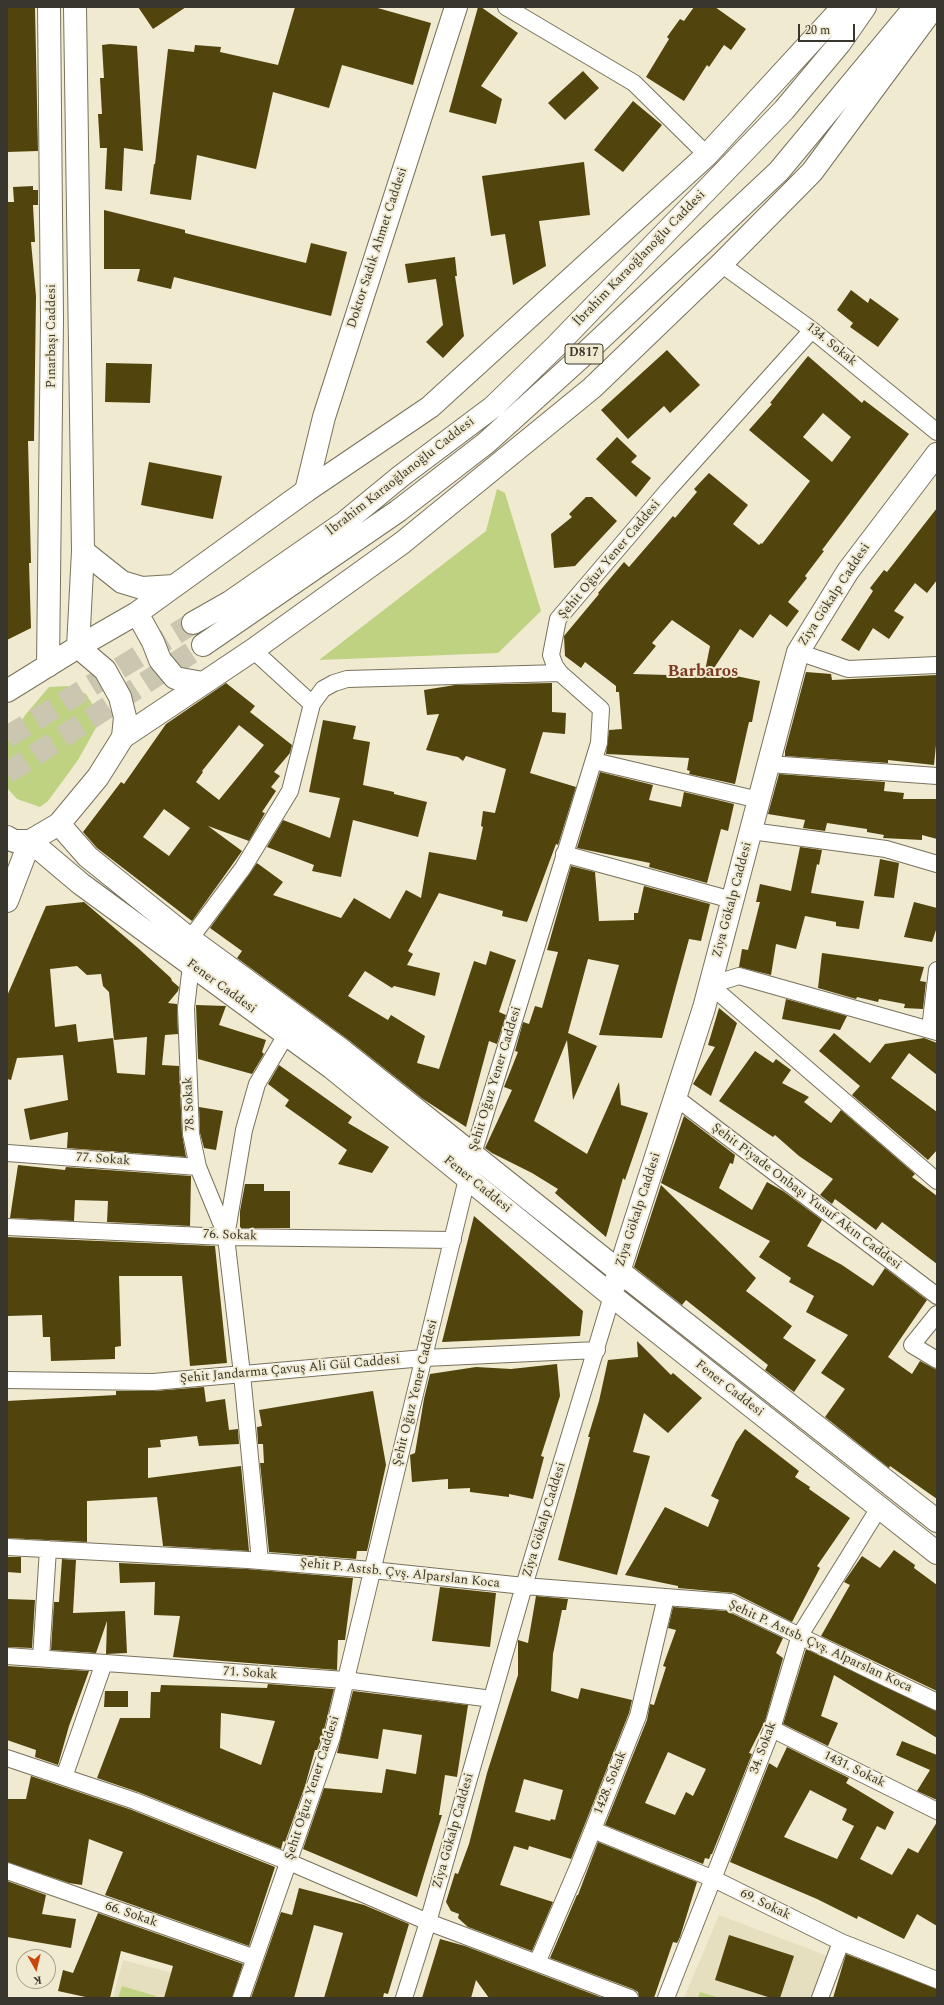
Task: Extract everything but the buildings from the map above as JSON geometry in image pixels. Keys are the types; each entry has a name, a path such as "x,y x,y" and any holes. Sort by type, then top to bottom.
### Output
{"main road":[{"name":"Pınarbaşı Caddesi","path":"48,666 52,318 49,7"},
{"name":"Pınarbaşı Caddesi","path":"75,7 83,551 78,647"},
{"name":"Doktor Sadık Ahmet Caddesi","path":"306,491 324,417 456,7"},
{"path":"7,691 136,613 306,491 430,407 707,155 843,7"},
{"name":"İbrahim Karaoğlanoğlu Caddesi","path":"193,623 230,602 345,522 401,476 493,407 556,346 784,110 840,43 865,7"},
{"name":"D817","path":"202,645 398,511 486,443 579,359 779,171 915,7"},
{"path":"7,837 14,840 30,841 59,824 98,777 123,737 253,650 402,543 592,388 812,172 934,7"},
{"name":"Ziya Gökalp Caddesi","path":"612,1296 710,985 798,652 848,571 937,454"},
{"path":"83,551 122,582 142,588 174,586"},
{"path":"136,613 153,642 160,660 175,678 202,683"},
{"path":"78,647 105,670 120,696 125,717 123,737"},
{"name":"Fener Caddesi","path":"59,824 88,857 190,939 343,1051 619,1271 937,1521"},
{"path":"7,901 30,841"},
{"name":"Fener Caddesi","path":"30,841 81,884 332,1068 612,1296 937,1553"}],"street":[{"path":"506,7 634,83 707,155"},
{"name":"134. Sokak","path":"720,264 812,330 937,432"},
{"name":"Şehit Oğuz Yener Caddesi","path":"241,1998 332,1738 473,1154 564,854 600,743 601,709 554,666 551,655 558,619 668,490 812,330"},
{"path":"253,650 312,704"},
{"path":"798,652 848,669 937,665"},
{"path":"190,939 243,868 290,791 312,704 323,689 334,683 347,679 560,673"},
{"path":"594,761 759,800"},
{"path":"769,764 937,776"},
{"path":"751,831 886,849 937,864"},
{"path":"564,854 732,900"},
{"name":"78. Sokak","path":"191,964 186,1008 191,1134 198,1167 226,1237"},
{"path":"710,985 739,976 934,1030 937,970"},
{"path":"710,985 937,1181"},
{"path":"260,1561 242,1374 226,1237 244,1130 257,1084 286,1035"},
{"name":"Şehit Piyade Onbaşı Yusuf Akın Caddesi","path":"675,1097 937,1296"},
{"name":"77. Sokak","path":"7,1153 198,1167"},
{"name":"76. Sokak","path":"7,1227 226,1237 453,1240"},
{"name":"Ziya Gökalp Caddesi","path":"404,1998 428,1922 524,1586 597,1350 612,1296"},
{"path":"937,1314 912,1345 937,1360"},
{"name":"Şehit Jandarma Çavuş Ali Gül Caddesi","path":"7,1380 153,1382 424,1358 597,1350"},
{"name":"34. Sokak","path":"666,1998 772,1729 800,1635 880,1508"},
{"name":"Şehit P. Astsb. Çvş. Alparslan Koca","path":"7,1547 260,1561 372,1570 524,1586 730,1602 937,1702"},
{"path":"41,1658 48,1549"},
{"name":"1428. Sokak","path":"537,1963 593,1830 638,1716 666,1597"},
{"name":"71. Sokak","path":"7,1656 346,1680 492,1699"},
{"path":"64,1777 104,1663"},
{"name":"1431. Sokak","path":"772,1729 937,1811"},
{"path":"7,1758 135,1801 289,1862 428,1922 630,1998"},
{"name":"69. Sokak","path":"593,1830 714,1879 841,1942 937,1980"},
{"name":"66. Sokak","path":"7,1871 255,1958"},
{"path":"820,1998 841,1942"}],"shaded area":[{"path":"719,1915 828,1956 813,1998 684,1998"},
{"path":"123,1960 229,1988 226,1998 113,1998"}],"green space":[{"path":"497,489 505,493 541,611 498,653 319,660 486,531"},
{"path":"67,686 86,694 94,707 97,726 78,760 48,801 40,807 17,799 7,788 7,742 26,714 49,687"},
{"path":"122,1986 156,1996 155,1998 118,1998"},
{"path":"700,1992 720,1998 698,1998"}],"tunnel":[{"path":"7,737 193,623"},
{"path":"7,773 203,645"}],"district":[{"name":"Barbaros","path":"703,673"}]}
